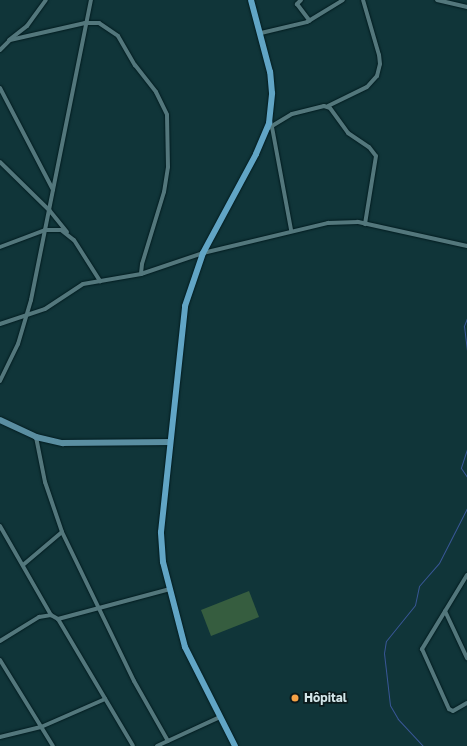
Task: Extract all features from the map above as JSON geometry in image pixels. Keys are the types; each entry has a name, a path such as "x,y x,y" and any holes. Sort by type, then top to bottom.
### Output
{"main road":[{"path":"235,746 186,647 170,589 161,544 170,442 186,306 204,253 269,128 272,93 261,33 251,0"},
{"path":"0,420 36,437 74,444 170,442"}],"street":[{"path":"0,50 9,40 27,26 46,0"},
{"path":"0,381 18,344 27,314 62,155 64,124 78,76 85,23 91,0"},
{"path":"301,0 297,4 309,21"},
{"path":"261,33 309,21 343,0"},
{"path":"292,230 269,128 292,114 328,106 367,87 377,76 380,64 379,55 363,0"},
{"path":"437,0 467,7"},
{"path":"9,40 85,23 100,23 118,36 135,65 156,92 167,115 168,160 164,192 142,264 141,274"},
{"path":"0,88 54,191"},
{"path":"328,106 348,133 369,147 376,156 365,224"},
{"path":"0,162 50,211 67,232 100,281"},
{"path":"0,324 45,309 78,286 141,274 204,253 292,230 338,221 365,224 467,246"},
{"path":"0,247 45,230 53,229 67,232"},
{"path":"36,437 45,482 62,532 134,681 168,741"},
{"path":"0,526 51,615 58,619 133,746"},
{"path":"23,565 62,532"},
{"path":"467,575 422,649 448,708 453,711 467,703"},
{"path":"58,619 99,610 170,589"},
{"path":"445,612 467,658"},
{"path":"0,641 39,617 51,615"},
{"path":"0,660 53,746"},
{"path":"0,737 41,727 105,699"},
{"path":"156,746 220,717"}],"green space":[{"path":"249,591 259,617 211,636 201,610"}],"waterway":[{"path":"467,318 464,326 467,352"},
{"path":"467,449 461,468 467,477"},
{"path":"423,746 398,719 390,705 384,653 386,641 415,605 419,586 439,563 467,508"}],"place":[{"name":"Hôpital","path":"295,698"}]}
